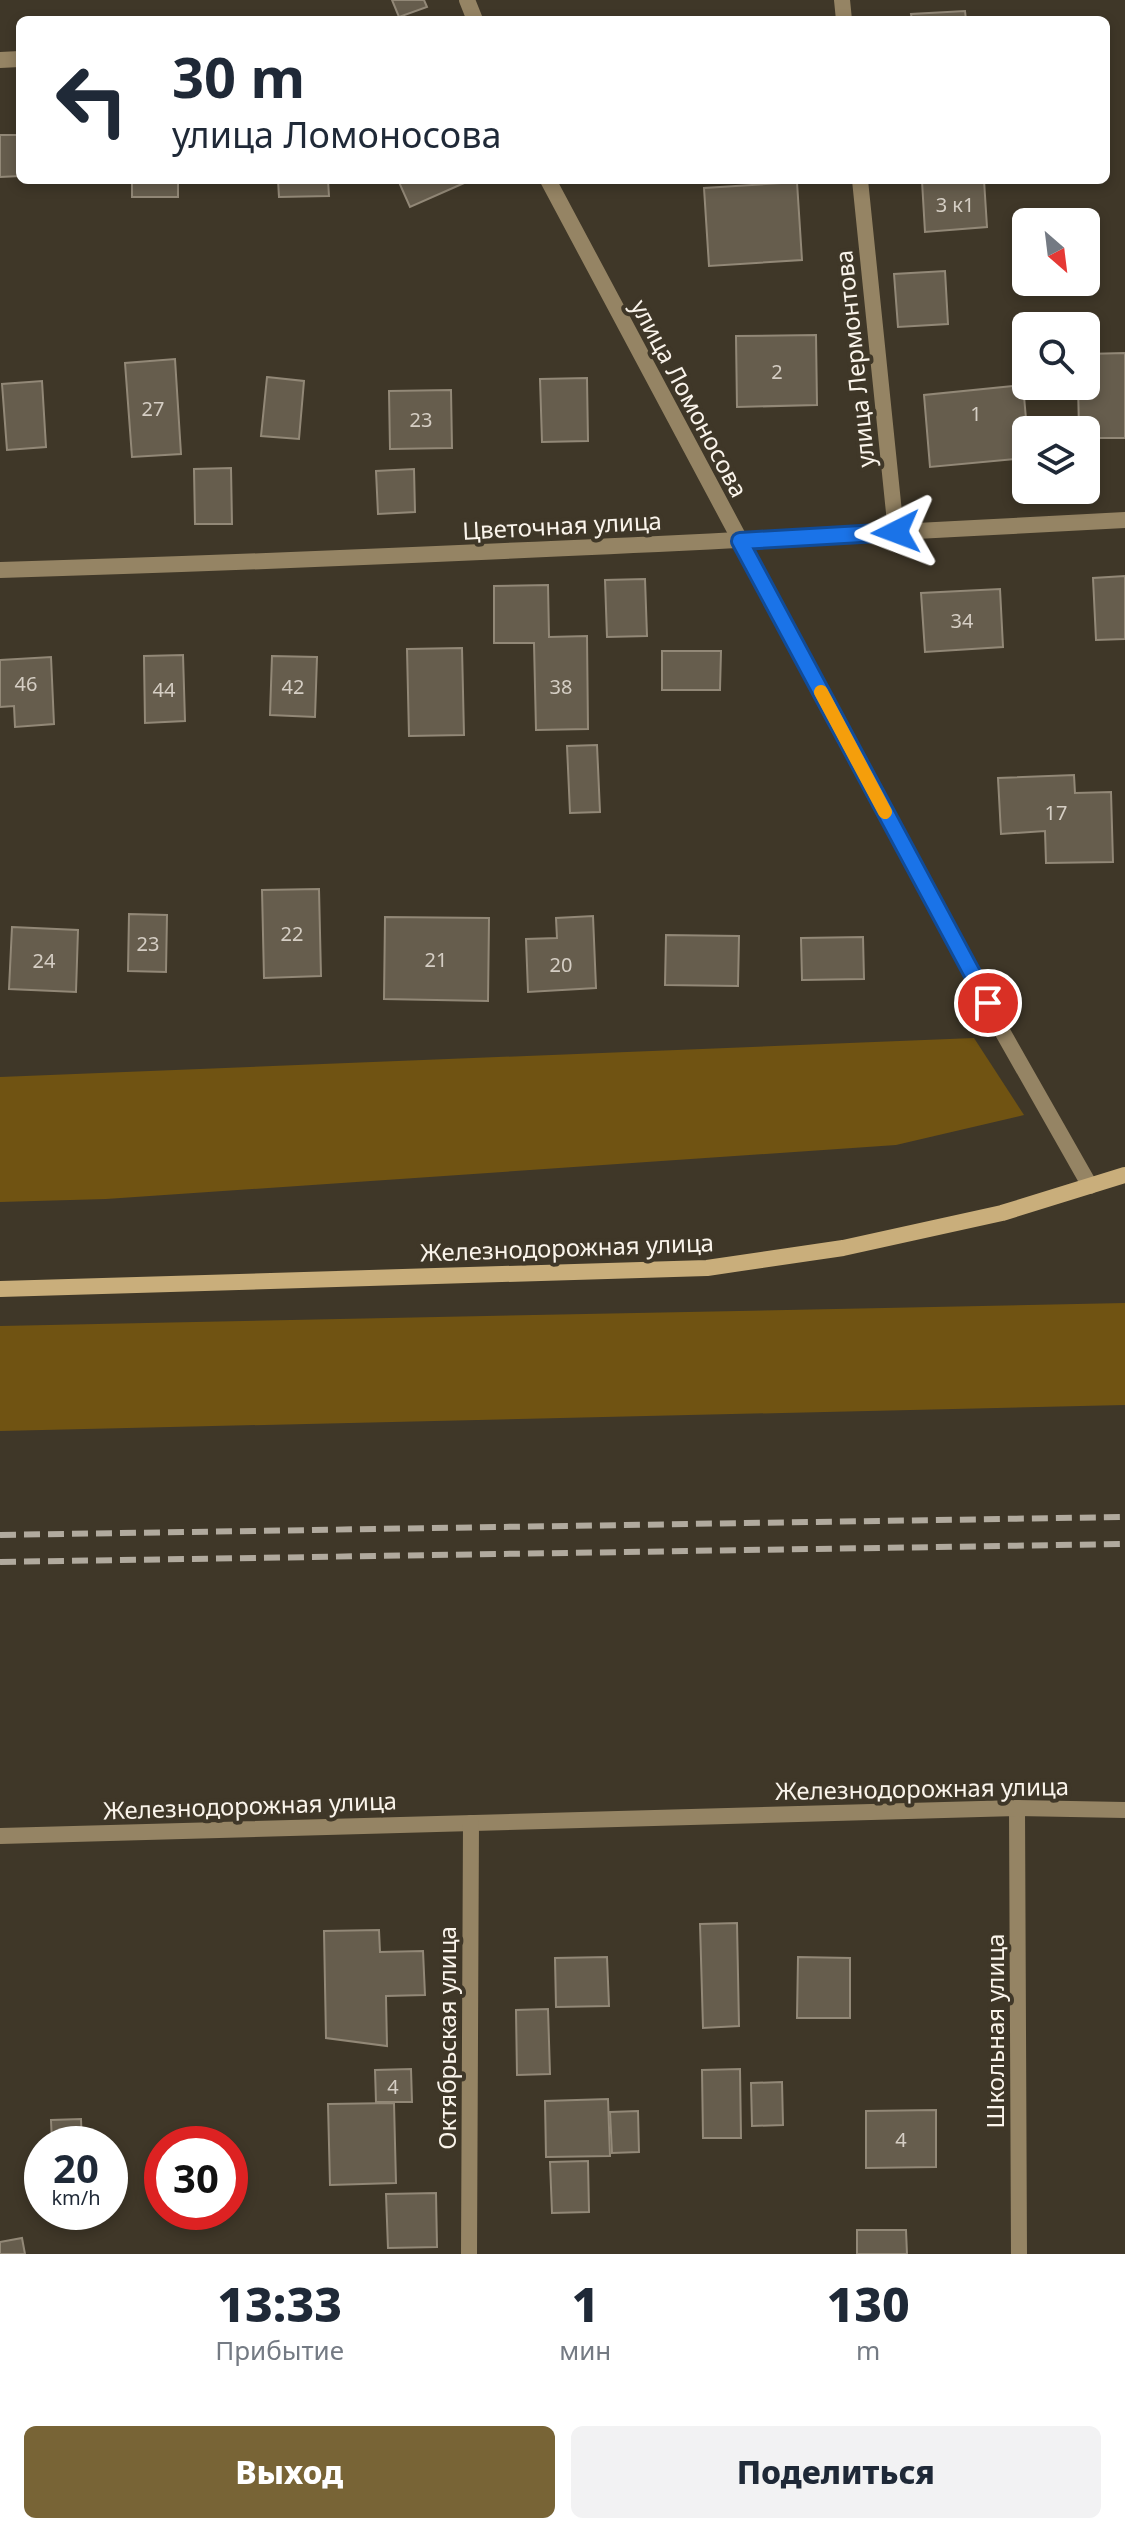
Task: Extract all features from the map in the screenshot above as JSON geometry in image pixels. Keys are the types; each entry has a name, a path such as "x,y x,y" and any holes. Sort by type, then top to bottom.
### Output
{"main road":[{"name":"Железнодорожная улица","path":"0,1289 707,1268 843,1248 1002,1213 1125,1175"}],"street":[{"name":"улица Ломоносова","path":"550,184 995,1017 1090,1186"},
{"name":"улица Лермонтова","path":"860,184 896,532"},
{"name":"Цветочная улица","path":"0,570 740,541 1125,520"},
{"name":"Железнодорожная улица","path":"0,1836 1017,1808 1125,1810"},
{"name":"Школьная улица","path":"1017,1808 1019,2254"},
{"name":"Октябрьская улица","path":"469,2254 471,1823"}],"shaded area":[{"path":"974,1038 1024,1115 896,1145 106,1199 0,1202 0,1077"},
{"path":"1125,1303 1125,1405 0,1431 0,1326"}],"building":[{"path":"392,0 424,0 427,7 399,16"},
{"path":"965,11 966,16 911,16"},
{"path":"0,135 16,135 16,176 0,177"},
{"path":"132,184 178,184 178,197 132,197"},
{"path":"278,184 328,184 329,196 279,197"},
{"path":"400,184 462,184 410,207"},
{"path":"797,184 802,260 709,266 704,188"},
{"path":"922,184 984,184 987,227 925,232"},
{"path":"945,271 948,324 898,327 894,274"},
{"path":"816,335 817,405 737,407 736,336"},
{"path":"1125,353 1125,438 1100,438 1100,416 1079,416 1078,400 1100,400 1100,354"},
{"path":"175,359 181,454 132,457 125,363"},
{"path":"267,377 304,381 299,439 261,436"},
{"path":"587,378 588,441 542,442 540,379"},
{"path":"42,381 46,447 7,450 2,384"},
{"path":"1012,386 1012,400 1024,400 1026,416 1012,416 1012,459 930,467 924,395"},
{"path":"451,390 452,448 390,449 389,391"},
{"path":"231,468 232,524 195,524 194,469"},
{"path":"414,469 415,512 378,514 376,471"},
{"path":"1125,576 1125,639 1096,640 1093,578"},
{"path":"645,579 647,636 607,637 605,580"},
{"path":"548,585 549,637 587,636 588,729 536,730 534,643 494,643 494,586"},
{"path":"1000,589 1003,647 925,652 921,593"},
{"path":"462,648 464,735 409,736 407,649"},
{"path":"662,651 721,651 720,690 662,690"},
{"path":"183,655 185,721 145,723 144,656"},
{"path":"272,656 317,657 315,717 270,715"},
{"path":"51,657 54,724 15,727 14,706 0,707 0,660"},
{"path":"597,745 600,812 570,813 567,746"},
{"path":"1074,775 1075,793 1111,792 1113,862 1046,863 1045,831 1001,834 998,778"},
{"path":"319,889 321,976 264,978 262,890"},
{"path":"129,914 167,915 166,972 128,971"},
{"path":"593,916 596,988 528,992 526,939 557,938 556,918"},
{"path":"385,917 489,918 488,1001 384,999"},
{"path":"12,927 78,930 76,992 9,989"},
{"path":"666,935 739,936 738,986 665,985"},
{"path":"863,937 864,979 802,980 801,938"},
{"path":"737,1923 739,2026 703,2028 700,1924"},
{"path":"379,1930 380,1952 423,1951 425,1995 386,1996 387,2046 326,2038 324,1931"},
{"path":"607,1957 609,2006 556,2007 555,1958"},
{"path":"798,1957 850,1958 850,2018 797,2018"},
{"path":"548,2009 550,2074 517,2075 516,2010"},
{"path":"411,2069 412,2102 376,2102 375,2070"},
{"path":"740,2069 741,2138 703,2138 702,2070"},
{"path":"782,2082 783,2125 752,2126 751,2083"},
{"path":"608,2099 610,2156 546,2157 545,2101"},
{"path":"394,2103 396,2183 330,2185 328,2104"},
{"path":"936,2110 936,2167 866,2168 866,2111"},
{"path":"638,2111 639,2152 612,2153 610,2112"},
{"path":"81,2119 81,2126 51,2126 51,2120"},
{"path":"588,2161 589,2212 552,2213 550,2162"},
{"path":"436,2193 437,2247 388,2248 386,2194"},
{"path":"857,2230 906,2230 907,2254 857,2254"},
{"path":"22,2238 25,2254 0,2254 0,2242"}],"railway":[{"path":"0,1535 1125,1517"},
{"path":"0,1562 1125,1544"}],"slow traffic":[{"path":"821,692 885,812"}],"route":[{"path":"896,532 740,541 988,1003"}]}
